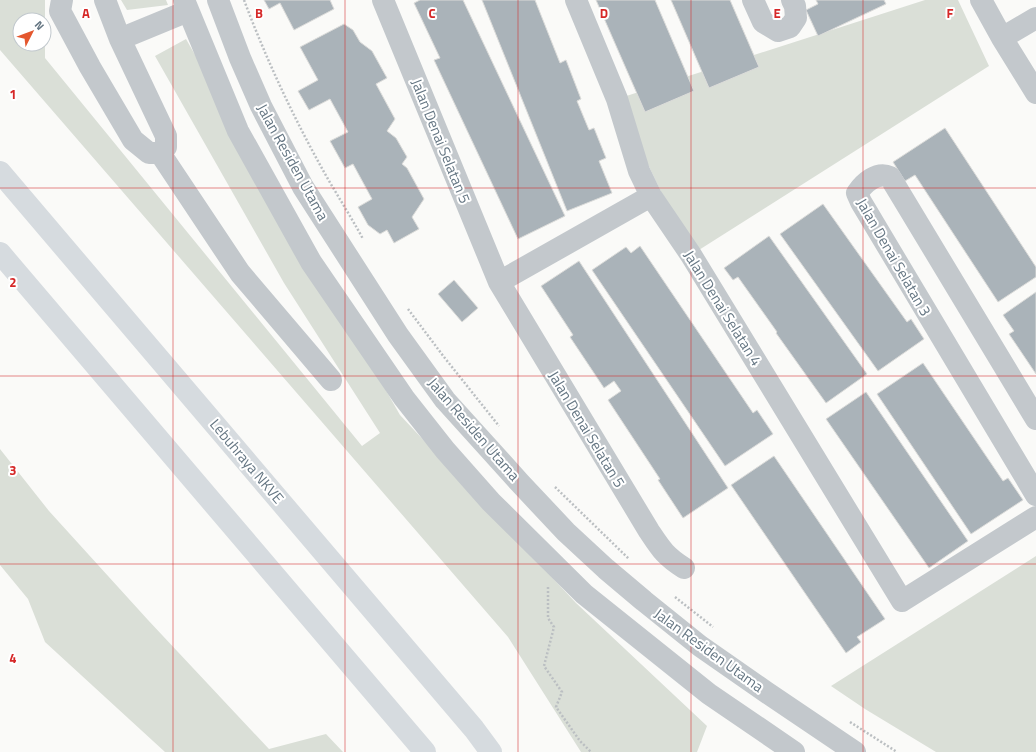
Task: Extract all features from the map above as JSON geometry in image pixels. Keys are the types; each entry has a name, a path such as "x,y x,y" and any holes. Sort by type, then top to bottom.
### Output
{"highway":[{"name":"Lebuhraya NKVE","path":"0,172 474,729 491,752"},
{"path":"0,253 425,752"}],"street":[{"path":"62,0 60,11 90,67 133,140 149,153 160,154"},
{"path":"104,0 120,39 166,136 166,147 160,154"},
{"name":"Jalan Residen Utama","path":"218,0 240,58 261,106 303,187 398,335 445,400 566,532 606,569 700,646 855,752"},
{"name":"Jalan Denai Selatan 5","path":"383,0 499,282 648,531 662,552 672,561 684,568"},
{"name":"Jalan Denai Selatan 4","path":"576,0 617,99 639,171 650,196 695,262 902,601 1036,516"},
{"path":"753,0 763,22 778,31 790,27 796,18 795,6 792,0"},
{"path":"981,0 1002,38 1036,93"},
{"path":"120,39 186,5 238,131 311,262 404,398 445,450 491,502 584,594 708,694 794,752"},
{"path":"1002,38 1036,18"},
{"path":"160,154 240,273 330,380"},
{"name":"Jalan Denai Selatan 3","path":"1036,419 890,177 885,174 874,178 863,185 857,193 861,202 1036,495"},
{"path":"499,282 650,196"}],"path":[{"path":"244,0 261,44 293,114 333,189 365,242"},
{"path":"408,308 444,357 501,429"},
{"path":"550,483 634,563"},
{"path":"559,569 548,581 548,618 554,627 544,666 562,692 556,707 580,741 591,752"},
{"path":"674,596 717,630"},
{"path":"846,719 897,752"}],"shaded area":[{"path":"0,0 45,0 45,12 12,12 12,52 45,52 45,58 362,446 380,433 284,283 155,56 186,39 400,415 576,603 707,726 697,752 581,752 508,637 0,50"},
{"path":"121,0 166,0 168,5 127,10"},
{"path":"925,0 958,0 989,66 691,255 617,99"},
{"path":"0,449 49,511 148,620 269,749 326,734 343,752 165,752 45,642 28,599 0,565"},
{"path":"1036,556 1036,752 936,752 865,709 831,686"}],"building":[{"path":"264,0 330,0 334,9 294,30 280,3 269,9"},
{"path":"420,0 463,0 565,216 518,239 434,60 440,58 414,3"},
{"path":"482,0 535,0 560,63 566,60 581,99 577,101 589,130 594,128 606,158 599,161 612,193 567,211"},
{"path":"596,0 655,0 694,91 645,112"},
{"path":"671,0 730,0 759,67 709,88"},
{"path":"816,0 884,0 886,4 818,36 806,10 818,4"},
{"path":"344,24 353,30 360,42 372,51 387,78 376,84 395,119 387,131 396,138 407,157 402,164 407,168 424,199 412,217 419,229 394,243 387,230 380,234 368,225 358,207 372,199 353,164 345,168 330,141 348,132 330,99 309,110 298,91 318,80 300,47"},
{"path":"945,128 1036,267 1036,277 998,302 915,175 905,181 893,162"},
{"path":"823,204 907,322 911,319 924,339 878,371 780,234"},
{"path":"769,236 867,374 826,403 738,277 733,280 724,268"},
{"path":"640,246 753,413 757,410 773,434 725,466 592,270 626,247 631,253"},
{"path":"579,261 728,488 683,518 658,480 660,479 608,400 621,391 614,381 604,388 570,337 573,335 541,286"},
{"path":"454,280 478,308 462,322 438,294"},
{"path":"1036,292 1036,374 1009,334 1014,331 1003,315"},
{"path":"923,363 1003,481 1008,478 1023,500 971,534 877,394"},
{"path":"866,392 968,541 929,568 826,419"},
{"path":"774,456 885,619 857,637 861,642 846,653 731,485"}]}
